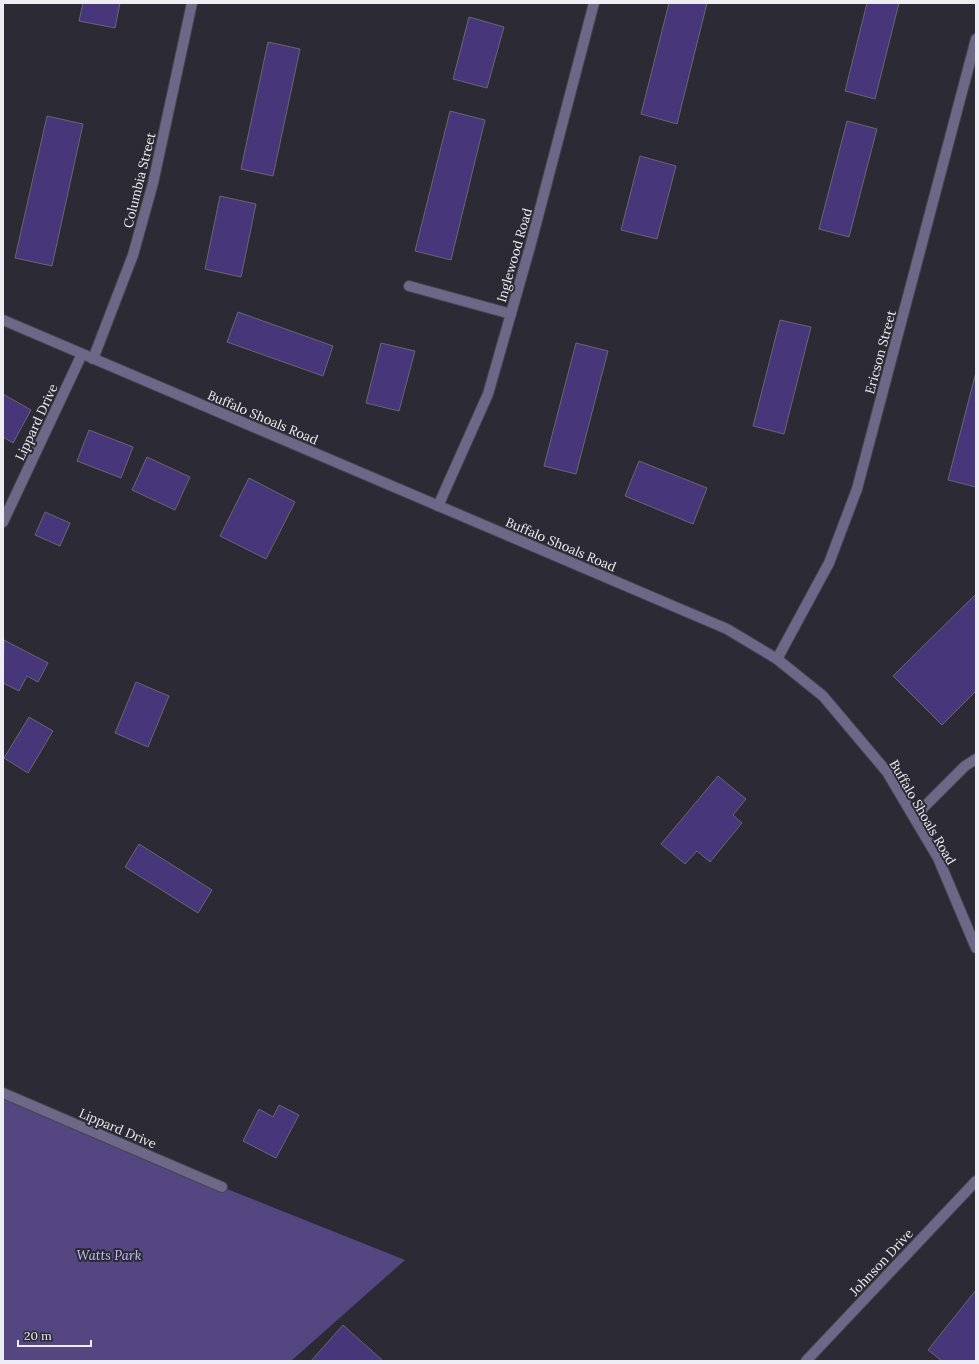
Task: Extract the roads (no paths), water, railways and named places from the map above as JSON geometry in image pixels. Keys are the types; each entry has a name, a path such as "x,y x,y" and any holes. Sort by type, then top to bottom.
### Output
{"street":[{"name":"Columbia Street","path":"93,359 133,255 151,191 192,3"},
{"name":"Inglewood Road","path":"438,506 488,394 530,247 594,3"},
{"name":"Ericson Street","path":"778,659 829,563 857,489 976,39"},
{"path":"409,286 511,314"},
{"name":"Buffalo Shoals Road","path":"3,320 727,629 778,659 823,696 887,772 938,858 976,948"},
{"name":"Lippard Drive","path":"3,522 82,354"},
{"path":"914,817 964,766 976,759"},
{"name":"Lippard Drive","path":"3,1093 222,1187"},
{"name":"Johnson Drive","path":"806,1361 976,1181"}],"park label":[{"name":"Watts Park","path":"109,1255"}]}
